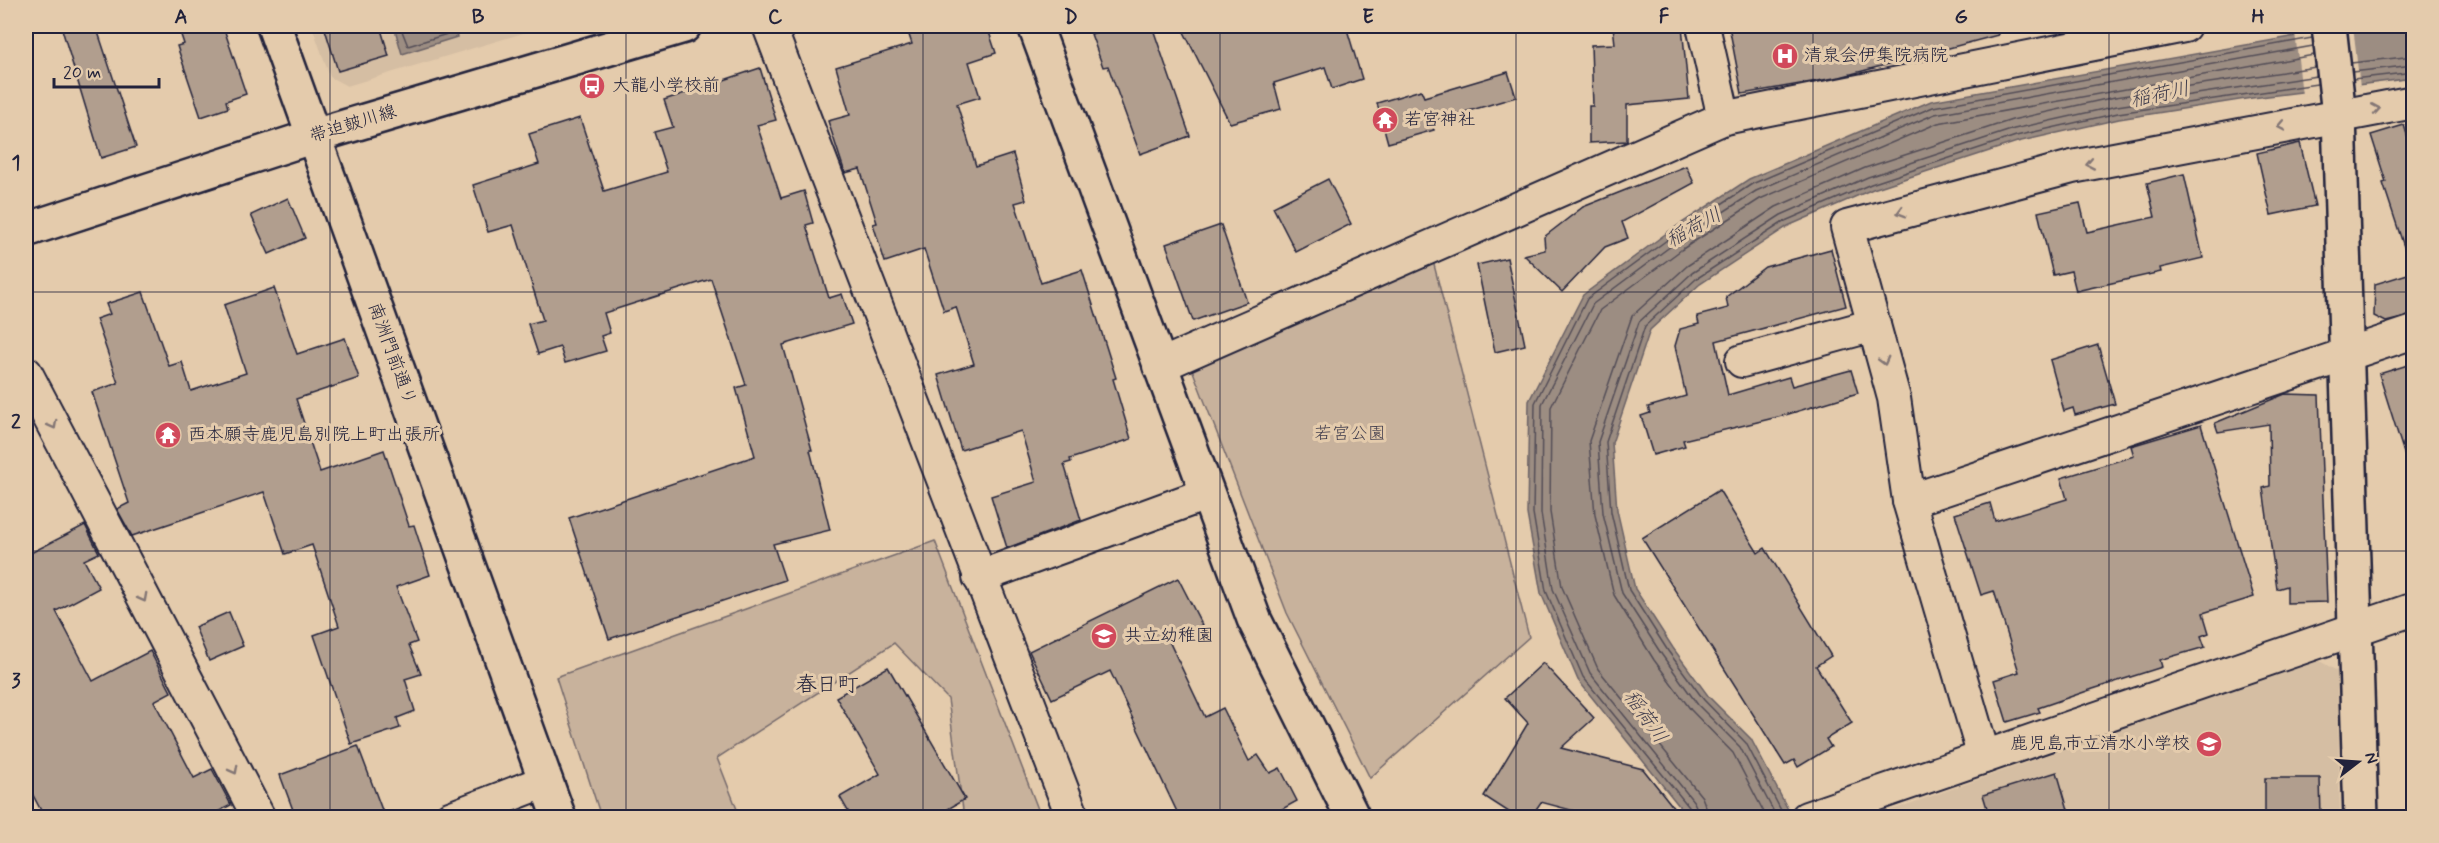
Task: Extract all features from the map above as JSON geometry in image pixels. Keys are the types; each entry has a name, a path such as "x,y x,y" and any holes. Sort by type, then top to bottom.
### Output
{"street":[{"name":"南洲門前通り","path":"274,26 559,818"},
{"name":"帯迫皷川線","path":"26,230 314,136 684,26"},
{"path":"769,26 1073,818"},
{"path":"1035,26 1254,619 1353,818"},
{"path":"1703,26 1724,118"},
{"path":"1159,366 1724,118 2184,26"},
{"path":"2330,26 2339,111 2361,818"},
{"path":"1984,757 1909,501 1894,398 1847,227 2072,167 2339,111 2414,102"},
{"path":"1742,361 1874,325"},
{"path":"1909,501 2414,332"},
{"path":"26,373 259,818"},
{"path":"979,577 1206,494"},
{"path":"1807,818 2414,609"},
{"path":"450,818 546,781"}],"shaded area":[{"path":"312,26 547,26 347,86 330,77"},
{"name":"鹿児島市立清水小学校","path":"2318,660 2337,671 2340,817 1869,818"}],"green space":[{"name":"若宮公園","path":"1433,261 1529,637 1370,778 1287,613 1192,369"},
{"path":"935,541 1041,817 964,817 948,699 894,643 717,758 740,817 601,817 556,677"}],"water":[{"path":"394,26 453,26 457,37 402,54"},
{"name":"稲荷川","path":"2352,26 2413,26 2413,78 2252,98 2119,119 2017,142 1873,189 1788,226 1700,284 1650,330 1612,443 1617,510 1635,589 1673,648 1709,697 1751,739 1792,817 1688,817 1578,680 1541,593 1527,514 1529,401 1583,295 1668,232 1749,179 1931,101"}],"pier":[{"path":"2334,26 2353,26 2360,88 2302,95 2295,32"}],"building":[{"path":"61,26 96,26 136,147 101,158"},
{"path":"178,26 223,26 246,94 226,101 228,108 201,117 177,46 184,44"},
{"path":"324,26 380,26 389,56 338,71"},
{"path":"906,26 987,26 996,53 969,62 980,97 957,104 976,166 1013,154 1026,200 1015,203 1041,283 1082,270 1116,378 1113,379 1131,439 1070,459 1071,462 1064,464 1081,520 1007,548 991,496 1036,482 1021,431 961,450 938,375 974,364 956,307 944,311 924,249 885,262 873,224 877,223 860,169 845,173 828,121 850,115 836,67 912,44"},
{"path":"1115,26 1152,26 1190,136 1140,154 1108,66 1103,67 1091,34"},
{"path":"1181,26 1346,26 1362,79 1332,89 1325,67 1274,83 1281,109 1230,123"},
{"path":"1613,26 1682,26 1689,99 1627,105 1627,141 1589,143 1589,106 1593,106 1591,45 1615,44"},
{"path":"1729,26 1996,26 1998,35 1840,77 1742,94"},
{"path":"760,68 776,120 757,125 781,198 804,191 813,223 806,225 829,298 842,294 852,324 783,345 812,450 810,450 830,530 773,544 785,580 609,639 569,518 755,456 736,388 746,385 711,279 604,313 610,333 601,336 606,351 565,363 560,347 538,354 528,324 543,320 513,225 488,232 473,185 539,164 529,134 580,118 604,191 667,172 654,132 673,127 664,100"},
{"path":"1508,72 1516,97 1431,122 1434,130 1388,143 1377,103 1421,90 1424,97"},
{"path":"2404,125 2414,157 2414,258 2408,259 2383,183 2386,182 2371,135"},
{"path":"2300,143 2315,206 2271,215 2257,153"},
{"path":"1686,166 1694,183 1622,222 1628,238 1605,247 1562,292 1524,255 1545,250 1544,237 1583,207"},
{"path":"2184,174 2203,258 2160,268 2161,272 2076,291 2071,271 2053,275 2038,212 2080,203 2087,232 2155,217 2147,183"},
{"path":"1328,179 1351,224 1296,252 1273,207"},
{"path":"288,198 305,238 269,254 251,215"},
{"path":"1221,225 1247,302 1193,321 1166,244"},
{"path":"1831,249 1846,306 1716,341 1728,395 1789,377 1792,386 1851,370 1858,393 1782,416 1683,440 1685,446 1653,455 1641,416 1650,413 1648,407 1686,396 1675,346 1680,329 1699,324 1697,316 1728,308 1726,297 1765,267"},
{"path":"1507,258 1525,345 1495,352 1477,265"},
{"path":"2414,272 2414,315 2386,322 2374,316 2375,284"},
{"path":"274,288 297,354 345,338 359,378 296,399 320,472 384,450 409,526 414,525 430,575 396,587 417,642 409,645 421,674 405,679 415,711 397,718 400,728 351,744 314,635 339,626 312,545 285,554 264,492 132,536 117,509 129,503 92,392 118,383 96,319 110,314 106,304 143,292 169,366 182,362 191,391 246,373 224,305"},
{"path":"2098,345 2115,404 2075,415 2073,408 2064,411 2050,360"},
{"path":"2414,363 2414,462 2407,463 2379,374"},
{"path":"2285,394 2319,395 2327,602 2287,603 2287,586 2277,589 2263,488 2270,486 2269,424 2218,432 2215,423"},
{"path":"2201,425 2254,597 2203,613 2209,633 2201,636 2205,647 2160,660 2162,667 2038,708 2040,712 2007,722 1994,680 2019,672 1994,591 1981,595 1955,514 1990,503 1995,521 2067,499 2061,478 2134,456 2131,446"},
{"path":"1719,490 1758,553 1765,548 1831,656 1816,666 1852,723 1826,739 1831,747 1798,767 1794,760 1785,765 1642,538"},
{"path":"85,525 99,553 84,560 99,588 56,611 93,681 150,651 171,692 154,701 194,778 212,769 231,805 206,818 45,818 26,782 26,553 27,555"},
{"path":"1178,578 1202,625 1169,641 1205,717 1223,708 1249,761 1258,755 1270,773 1280,768 1297,801 1266,818 1180,818 1110,671 1052,699 1029,651"},
{"path":"229,612 243,646 209,661 195,627"},
{"path":"1543,663 1594,718 1561,748 1643,769 1682,818 1601,818 1541,802 1530,818 1518,818 1484,796 1528,723 1505,698"},
{"path":"888,667 965,799 933,818 852,818 840,797 880,774 836,697"},
{"path":"358,746 385,818 296,818 280,775"},
{"path":"2057,772 2069,813 2053,818 1990,818 1983,795"},
{"path":"2265,778 2320,778 2321,818 2265,818"}],"place":[{"name":"清泉会伊集院病院","path":"1785,56"},
{"name":"大龍小学校前","path":"592,86"},
{"name":"若宮神社","path":"1385,120"},
{"name":"西本願寺鹿児島別院上町出張所","path":"168,435"},
{"name":"共立幼稚園","path":"1104,636"},
{"name":"鹿児島市立清水小学校","path":"2209,744"}],"district":[{"name":"春日町","path":"827,685"}]}
